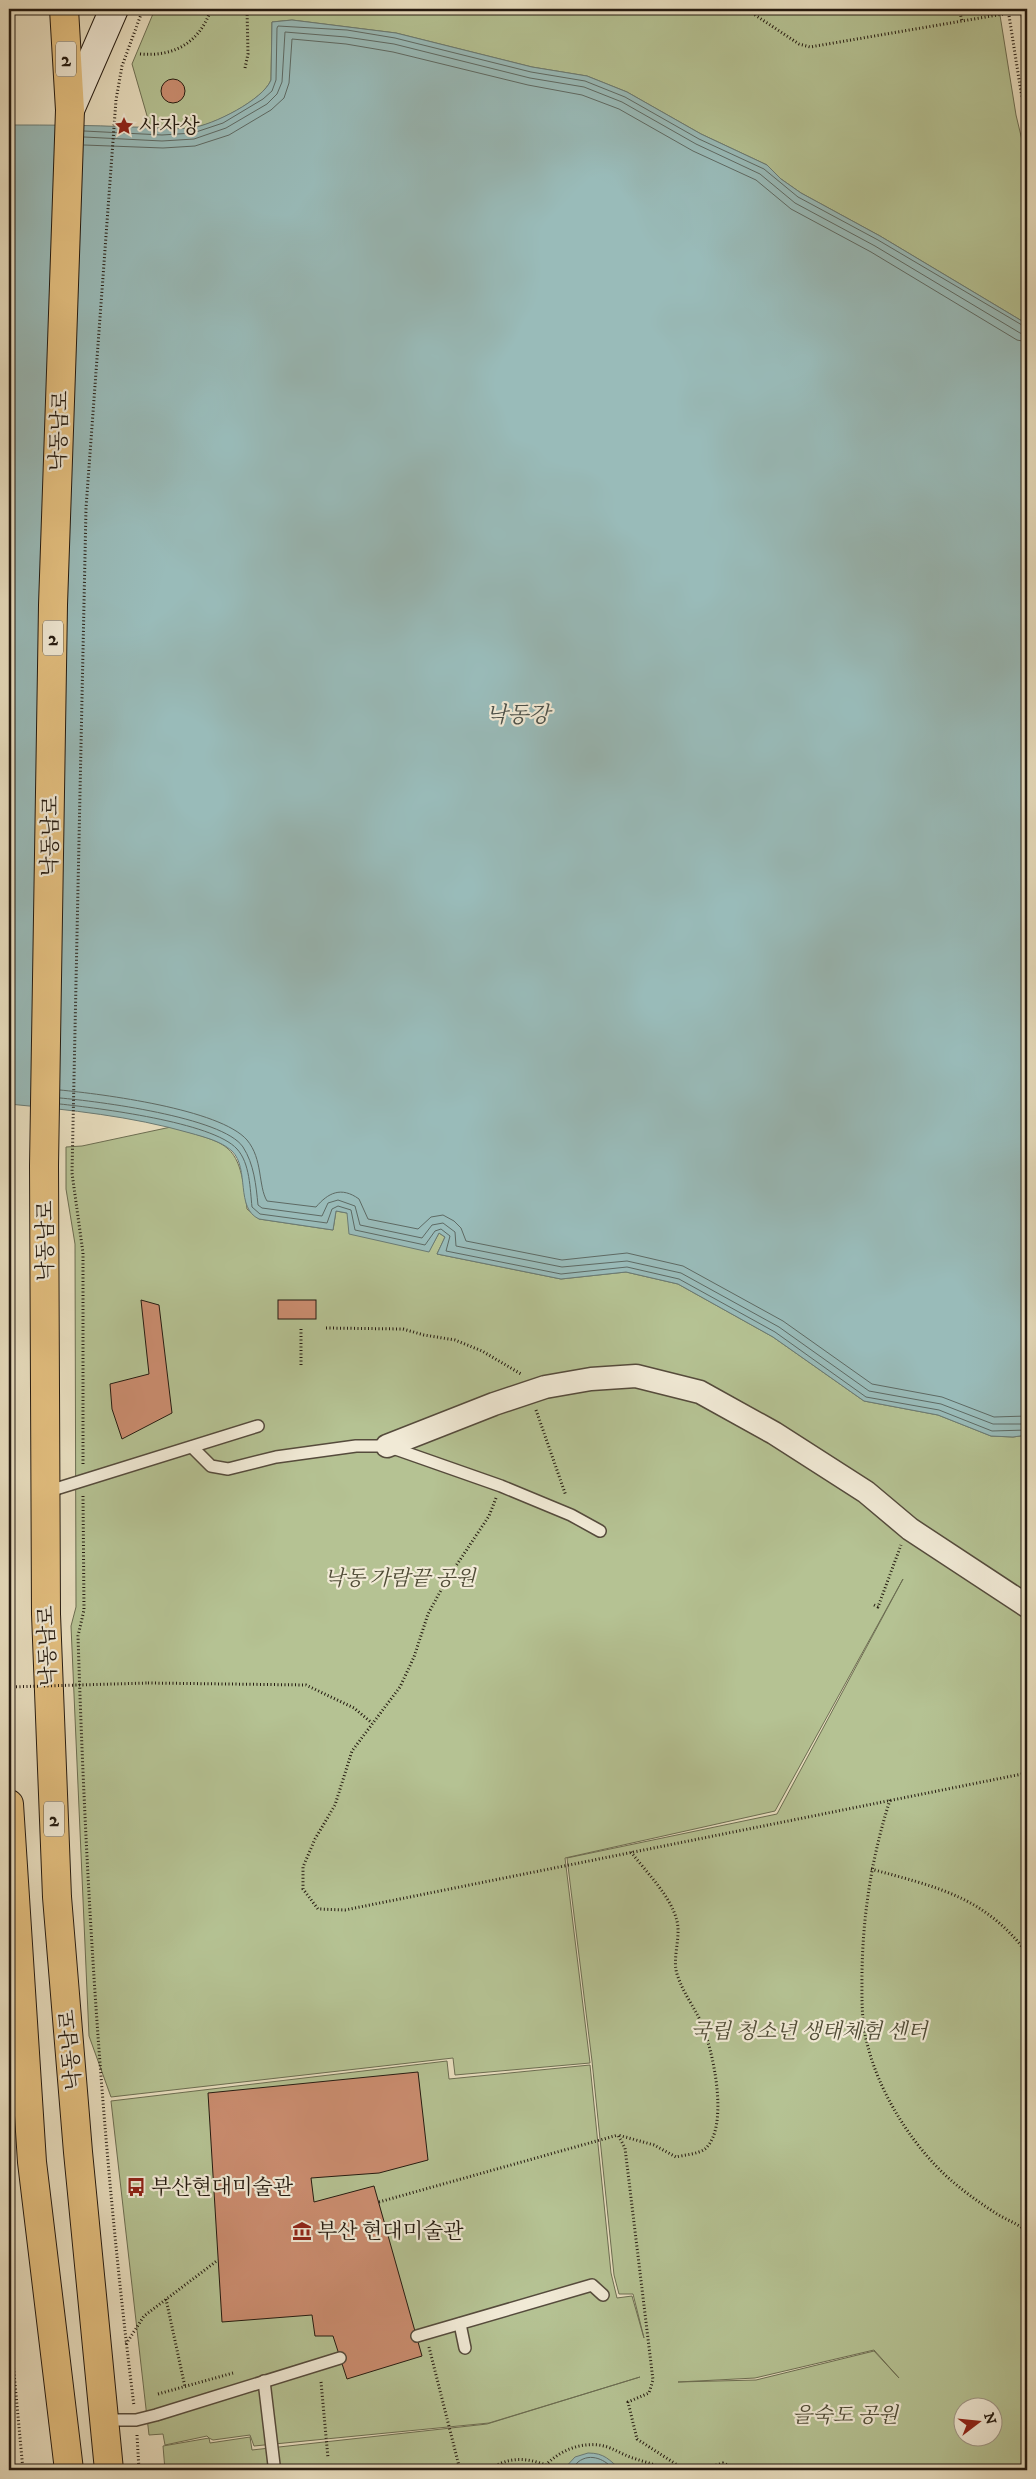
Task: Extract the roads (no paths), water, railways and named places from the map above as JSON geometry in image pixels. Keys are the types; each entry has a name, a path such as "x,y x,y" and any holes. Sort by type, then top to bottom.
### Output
{"main road":[{"name":"낙동남로","path":"64,9 70,110 53,605 44,1166 46,1614 57,1897 110,2470"},
{"path":"70,110 114,9"},
{"name":"낙동남로","path":"9,1804 32,2162 69,2470"}],"street":[{"path":"387,1446 537,1390 591,1379 636,1376 700,1392 774,1433 866,1492 908,1526 1027,1606"}],"lane":[{"path":"44,1493 258,1426"},
{"path":"192,1447 211,1466 228,1468 276,1457 356,1446 387,1446 501,1486 571,1515 600,1531"},
{"path":"421,2335 592,2285 603,2295"},
{"path":"460,2324 465,2348"},
{"path":"104,2420 136,2420 340,2358"},
{"path":"264,2381 274,2465"}],"water":[{"name":"낙동강","path":"292,20 396,33 532,67 587,76 627,92 701,134 767,165 781,179 801,193 880,236 1027,324 1027,1435 1013,1437 991,1436 938,1415 864,1401 773,1337 678,1284 626,1272 561,1279 437,1254 445,1237 439,1233 429,1252 349,1234 347,1213 336,1211 333,1230 259,1219 252,1214 247,1206 237,1159 232,1151 218,1142 168,1127 123,1118 9,1104 9,125 85,125 176,129 191,128 212,122 248,103 266,88 271,80 272,22"},
{"path":"588,2453 603,2456 621,2470 563,2470 575,2457"}],"place":[{"name":"사자상","path":"124,126"},
{"name":"부산현대미술관","path":"136,2187"},
{"name":"부산 현대미술관","path":"302,2231"}],"park label":[{"name":"낙동 가람끝 공원","path":"400,1578"},
{"name":"국립 청소년 생태체험 센터","path":"809,2031"},
{"name":"을숙도 공원","path":"845,2415"}]}
